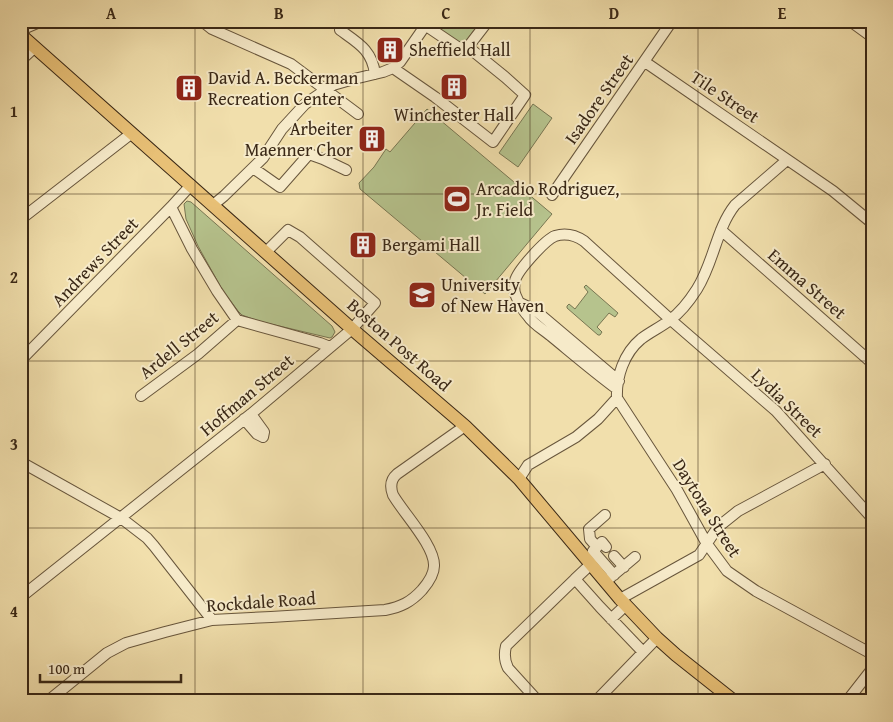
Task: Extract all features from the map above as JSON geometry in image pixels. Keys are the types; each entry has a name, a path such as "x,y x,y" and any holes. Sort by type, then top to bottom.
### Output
{"main road":[{"name":"Boston Post Road","path":"21,35 352,329 466,426 519,479 591,564 610,578 623,602 657,638 731,700"}],"street":[{"path":"21,30 42,21"},
{"path":"202,21 212,29 291,64 358,114"},
{"path":"468,47 488,21"},
{"name":"Isadore Street","path":"552,195 672,21"},
{"path":"850,21 872,37"},
{"path":"212,205 224,196 263,158 289,120 305,104 333,85 393,68 400,62 422,23 459,48 468,47 525,96 493,142 436,97 393,68"},
{"path":"340,30 368,52 375,74"},
{"path":"21,60 35,47"},
{"name":"Tile Street","path":"645,62 832,191 872,223"},
{"path":"21,219 132,134"},
{"path":"253,168 280,187 309,154 346,170"},
{"path":"519,479 528,466 576,437 598,419 618,389 629,352 641,339 671,320 690,300 707,270 728,213 787,160"},
{"name":"Andrews Street","path":"21,360 191,185"},
{"path":"171,207 192,249 237,320 330,347"},
{"name":"Hoffman Street","path":"21,597 247,416 352,329 375,303 300,237 288,230 266,252"},
{"name":"Emma Street","path":"721,230 872,363"},
{"name":"Lydia Street","path":"618,389 597,375 528,318 517,298 514,286 518,273 546,242 553,237 569,235 584,241 776,411 872,518"},
{"name":"Ardell Street","path":"141,396 198,354 237,320"},
{"name":"Daytona Street","path":"618,389 706,544 728,571 756,591 872,654"},
{"name":"Rockdale Road","path":"48,701 107,653 126,643 165,632 212,620 385,610 401,606 414,598 430,580 434,570 433,554 396,500 392,492 391,481 397,474 466,426"},
{"path":"21,462 121,518 147,538 212,620"},
{"path":"611,619 623,602 699,555 718,527 738,511 825,464"},
{"path":"598,544 589,529 606,515"},
{"path":"579,550 598,544"},
{"path":"598,544 593,551 610,578 635,556"},
{"path":"614,556 624,567"},
{"path":"538,701 508,668 504,654 506,646 591,564"},
{"path":"575,579 643,652"},
{"path":"596,701 657,638"},
{"path":"847,701 872,669"}],"green space":[{"path":"427,21 481,21 469,37 467,43 461,44"},
{"path":"533,104 552,118 518,167 499,153"},
{"name":"Arcadio Rodriguez, Jr. Field","path":"427,109 552,214 485,294 360,189 359,183 374,167 386,149 390,152"},
{"path":"187,201 191,202 332,326 335,332 332,337 258,321 242,315 223,291 198,246 186,219 184,204"},
{"path":"586,285 618,313 615,317 609,313 597,327 602,332 600,335 567,308 569,304 575,309 588,292 584,287"}],"place":[{"name":"Sheffield Hall","path":"390,50"},
{"name":"Winchester Hall","path":"454,87"},
{"name":"David A. Beckerman Recreation Center","path":"189,88"},
{"name":"Arbeiter Maenner Chor","path":"372,139"},
{"name":"Arcadio Rodriguez, Jr. Field","path":"457,199"},
{"name":"Bergami Hall","path":"363,245"},
{"name":"University of New Haven","path":"422,295"}]}
